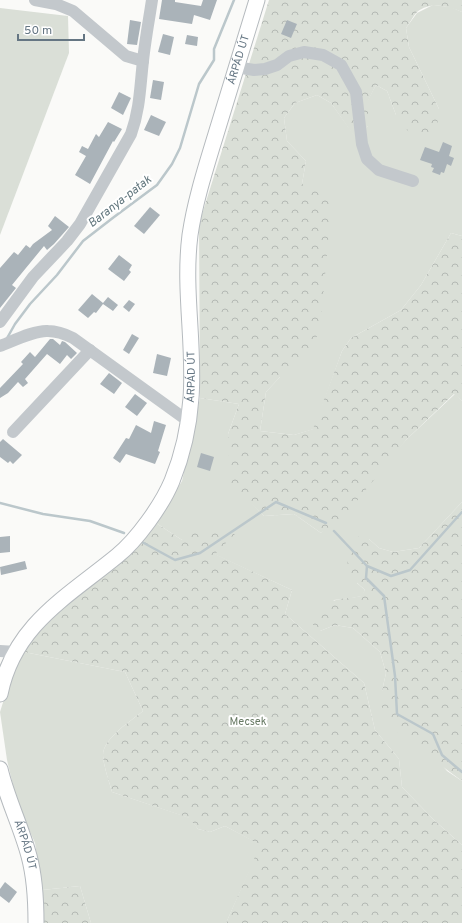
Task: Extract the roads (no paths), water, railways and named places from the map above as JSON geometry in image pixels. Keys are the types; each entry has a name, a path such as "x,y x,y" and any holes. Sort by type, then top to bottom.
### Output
{"main road":[{"name":"ÁRPÁD ÚT","path":"0,694 4,677 16,652 43,615 131,543 161,502 171,484 182,451 188,421 191,389 188,304 188,260 190,235 207,163 256,0"},
{"name":"ÁRPÁD ÚT","path":"0,769 34,875 36,923"}],"street":[{"path":"34,0 56,4 73,11 126,56 143,61"},
{"path":"0,322 33,278 67,241 80,224 131,134 136,120 141,96 143,61 152,0"},
{"path":"236,67 254,70 265,69 277,65 289,56 304,52 323,55 341,65 356,92 362,144 367,159 379,170 413,181"},
{"path":"0,346 12,340 46,330 58,332 73,338 188,421"},
{"path":"12,432 90,350"},
{"path":"0,651 16,652"}],"waterway":[{"name":"Baranya-patak","path":"6,340 15,324 30,304 57,275 83,241 157,185 172,164 180,148 199,84 214,60 214,49 234,0"},
{"path":"142,542 175,560 200,553 276,502 326,523"},
{"path":"0,503 43,514 90,521 124,533"},
{"path":"334,531 367,566 391,576 410,570 462,512"},
{"path":"367,566 366,578 384,596 395,676 397,714 433,734 442,755 462,772"}],"park label":[{"name":"Mecsek","path":"248,722"}]}
